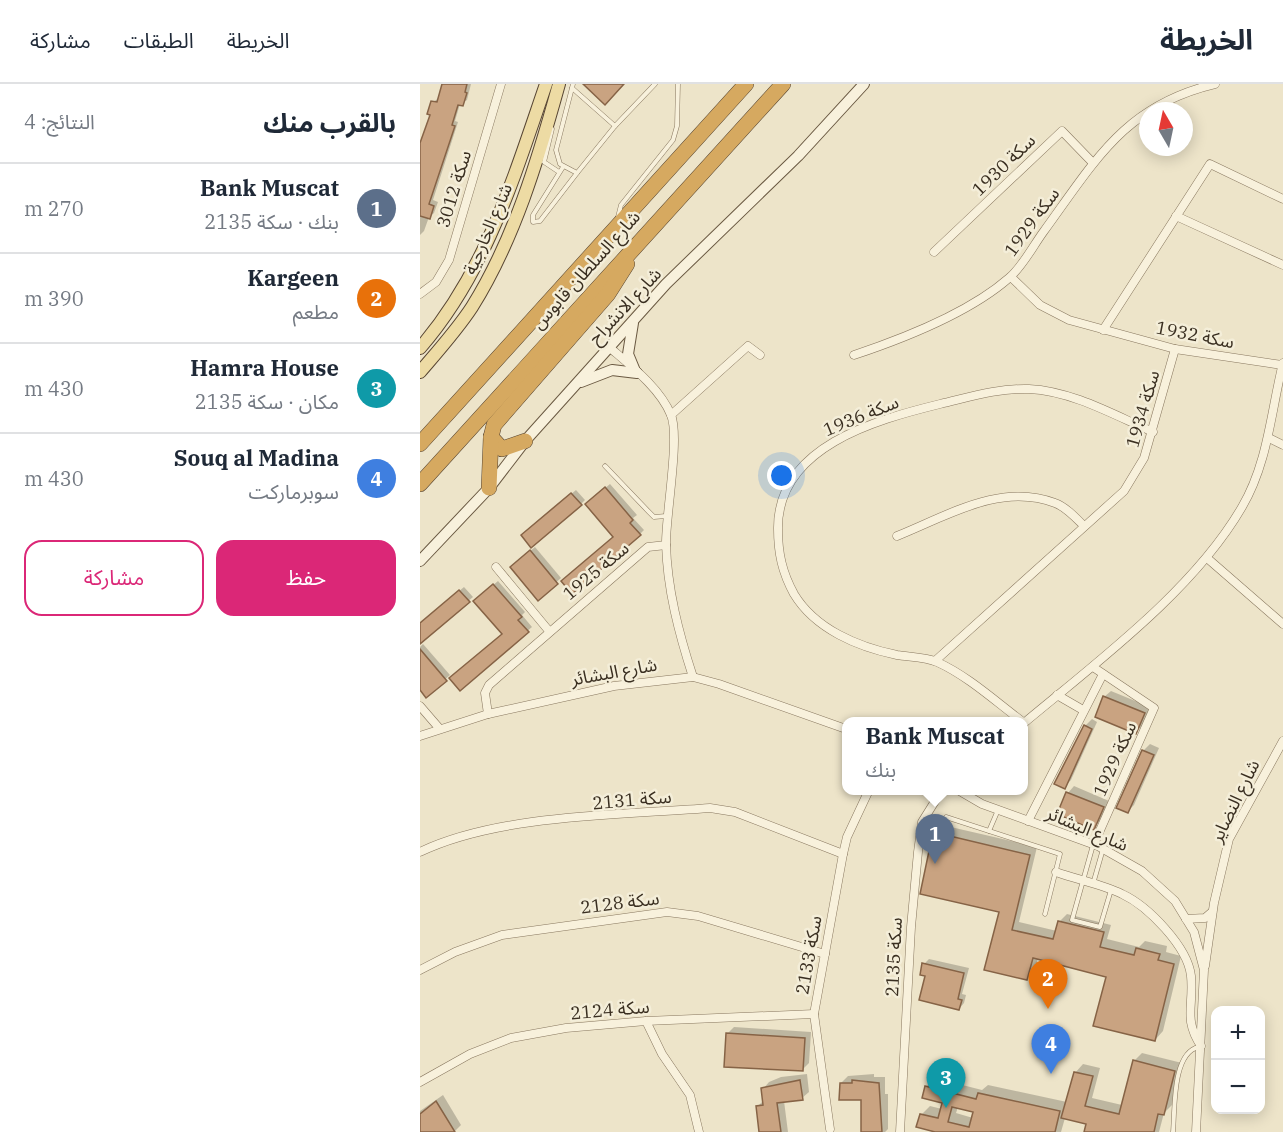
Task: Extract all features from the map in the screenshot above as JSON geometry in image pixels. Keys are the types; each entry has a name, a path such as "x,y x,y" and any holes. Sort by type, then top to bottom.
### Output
{"highway":[{"name":"شارع السلطان قابوس","path":"420,444 746,84"},
{"name":"شارع السلطان قابوس","path":"420,484 783,84"},
{"path":"489,488 490,436 494,425 608,294 650,229"},
{"path":"490,436 502,448 525,441"}],"main road":[{"name":"شارع الخارجية","path":"423,344 447,314 483,253 502,210 546,84"},
{"name":"شارع الخارجية","path":"420,372 459,326 492,271 517,215 559,84"}],"street":[{"name":"سكة 3012","path":"420,294 436,282 449,260 501,84"},
{"name":"شارع الانشراح","path":"420,561 489,488 525,441 666,284 798,156 864,84"},
{"name":"سكة 1929","path":"854,355 883,345 978,301 1011,277 1093,164 1109,144 1138,116 1188,87 1215,84"},
{"name":"سكة 1930","path":"934,252 1062,131 1093,164"},
{"path":"1103,330 1210,164 1283,199"},
{"path":"1176,216 1283,265"},
{"name":"سكة 1932","path":"1011,277 1040,305 1069,320 1175,349 1283,364"},
{"path":"633,321 628,354 636,372"},
{"path":"671,415 748,346 760,355"},
{"path":"609,347 657,394 671,415 673,442 666,516 666,545 677,625 693,677"},
{"name":"سكة 1934","path":"935,661 1124,491 1144,458 1175,349"},
{"path":"1028,718 1093,667 1207,558 1243,506 1269,438 1283,364"},
{"path":"576,384 612,370 636,372"},
{"name":"سكة 1936","path":"1016,717 962,677 935,661 881,652 824,627 795,595 778,558 778,510 793,477 821,448 856,430 914,411 998,390 1030,389 1064,395 1153,432"},
{"path":"1269,438 1283,445"},
{"path":"897,536 996,497 1029,496 1058,503 1084,526"},
{"name":"سكة 1925","path":"488,714 486,693 489,685 648,547 666,545"},
{"path":"1207,558 1283,624"},
{"path":"496,567 549,631"},
{"name":"سكة 1929","path":"1093,667 1154,708 1094,844"},
{"path":"1028,821 1103,674"},
{"name":"شارع البشائر","path":"420,736 488,714 614,686 693,677 842,728"},
{"path":"1057,695 1083,710"},
{"path":"420,706 439,728"},
{"name":"شارع النضاير","path":"1204,970 1212,912 1229,839 1282,743"},
{"name":"سكة 2133","path":"830,1129 814,1014 843,854 866,795"},
{"name":"سكة 2135","path":"900,1132 911,927 918,852 922,822 939,795"},
{"name":"شارع البشائر","path":"968,795 998,810 1094,844 1142,871 1175,901 1194,932 1204,970 1196,1132"},
{"name":"سكة 2131","path":"420,852 488,831 544,822 710,808 735,812 843,854"},
{"path":"1056,872 1111,890 1140,906 1181,948 1188,960 1191,983 1190,1028 1201,1046"},
{"name":"سكة 2128","path":"420,970 455,952 502,935 667,912 699,916 825,954"},
{"path":"1186,919 1205,918 1212,912"},
{"name":"سكة 2124","path":"420,1082 470,1054 511,1038 566,1028 646,1021 814,1014"},
{"path":"646,1021 662,1054 690,1095 699,1132"}],"lane":[{"path":"559,84 560,97 544,162 559,172"},
{"path":"563,167 533,215 533,222 540,221 615,126 655,84"},
{"path":"614,230 621,205 673,140 677,126 678,84"},
{"path":"577,173 563,167 556,150 573,86 615,126"},
{"path":"605,466 654,517 666,516"},
{"path":"989,831 998,810"},
{"path":"946,817 1060,854 1045,914"},
{"path":"1094,844 1072,920 1100,927 1111,890"},
{"path":"1093,885 1103,849"},
{"path":"1173,1132 1177,1077 1187,1054 1193,1048 1201,1046"}],"building":[{"path":"442,84 467,84 465,92 467,93 463,106 458,105 452,125 455,126 429,204 434,206 430,219 420,216 420,143 430,115 427,114 431,101 437,102"},
{"path":"583,84 624,84 605,105"},
{"path":"605,487 633,520 630,523 641,535 572,594 561,581 613,537 585,504"},
{"path":"571,493 582,505 531,548 521,535"},
{"path":"530,550 558,584 538,601 510,567"},
{"path":"493,584 522,617 518,620 529,632 460,691 449,678 502,634 473,601"},
{"path":"459,590 470,602 420,644 420,623"},
{"path":"420,649 447,681 426,698 420,690"},
{"path":"1103,696 1145,713 1136,734 1095,717"},
{"path":"1084,725 1092,729 1065,789 1054,784"},
{"path":"1142,750 1154,755 1128,813 1116,808"},
{"path":"1066,792 1104,807 1094,830 1057,814"},
{"path":"933,832 1030,855 1012,930 1053,939 1058,921 1104,932 1100,947 1134,955 1136,948 1160,954 1158,960 1174,964 1155,1041 1093,1026 1106,977 1033,958 1027,980 984,970 999,912 920,894"},
{"path":"922,963 964,973 958,999 962,1000 959,1010 919,1000 925,976 920,975"},
{"path":"726,1033 805,1038 803,1071 724,1067"},
{"path":"1133,1060 1175,1071 1164,1115 1158,1114 1154,1132 1084,1132 1086,1124 1061,1118 1074,1072 1093,1076 1085,1106 1119,1114"},
{"path":"800,1080 803,1100 777,1103 781,1132 759,1132 756,1106 763,1105 761,1088"},
{"path":"852,1080 879,1083 882,1132 861,1132 861,1100 839,1100 840,1083 852,1083"},
{"path":"925,1086 976,1099 978,1093 1060,1111 1055,1132 935,1132 916,1127 920,1114 938,1118 942,1103 922,1098","holes":["952,1107 973,1112 969,1127 948,1122"]},
{"path":"436,1101 455,1132 420,1132 420,1114"}],"place":[{"name":"Bank Muscat","path":"935,864"},
{"name":"Kargeen","path":"1048,1009"},
{"name":"Souq al Madina","path":"1051,1074"},
{"name":"Hamra House","path":"946,1108"}]}
